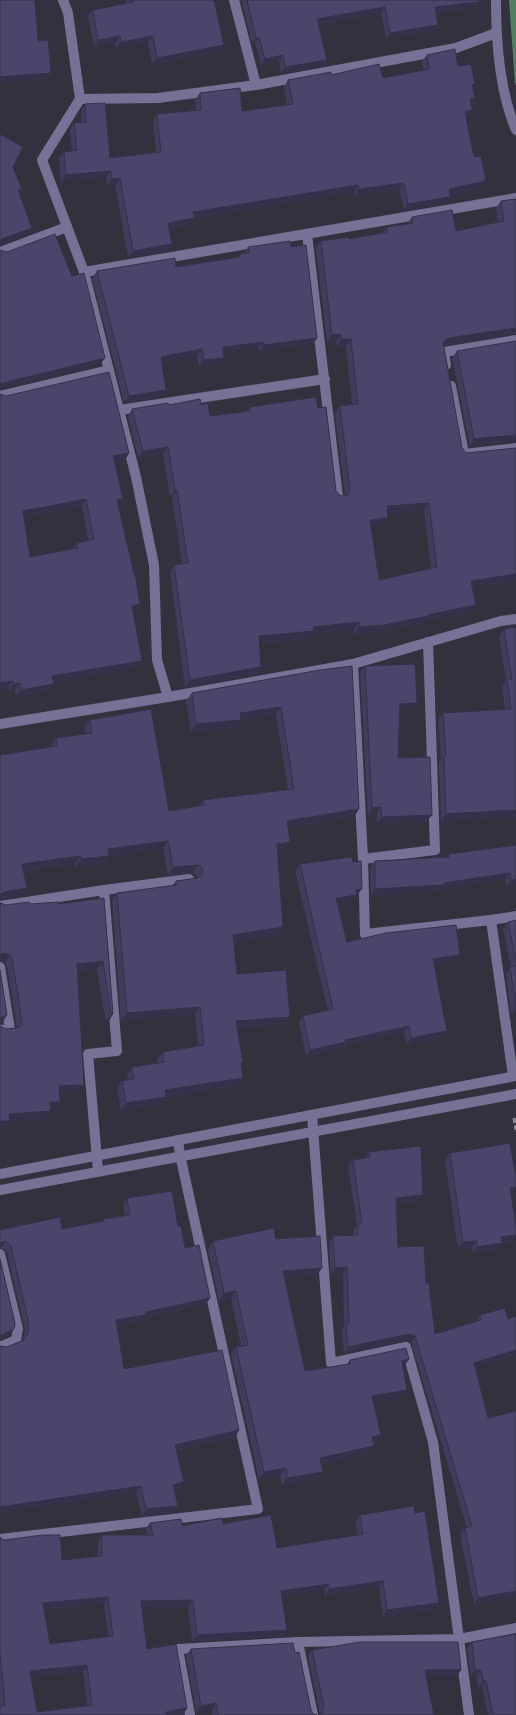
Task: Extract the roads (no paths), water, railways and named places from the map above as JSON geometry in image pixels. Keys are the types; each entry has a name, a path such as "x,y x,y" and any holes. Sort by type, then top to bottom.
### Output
{"street":[{"path":"63,0 68,13 80,100 42,160 84,272 136,477 154,566 157,660 168,697"},
{"path":"234,0 256,85"},
{"path":"496,0 496,33 508,112 516,130"},
{"path":"80,100 158,98 256,85 456,48 496,33"},
{"path":"84,272 516,198"},
{"path":"0,252 67,226"},
{"path":"308,234 338,497"},
{"path":"516,340 444,352 464,454 516,448"},
{"path":"0,396 108,370"},
{"path":"118,410 325,379"},
{"path":"0,724 168,697 353,664 501,621 516,619"},
{"path":"363,859 435,850 428,642"},
{"path":"353,664 366,934 516,916"},
{"path":"0,906 191,879"},
{"path":"98,1171 88,1054 117,1051 104,890"},
{"path":"0,1174 514,1076 491,920"},
{"path":"0,968 10,1029 0,1030"},
{"path":"0,1190 516,1094"},
{"path":"312,1115 330,1363 406,1346 433,1442 469,1715"},
{"path":"0,1539 258,1509 178,1140"},
{"path":"0,1254 18,1329 16,1340 0,1348"},
{"path":"190,1715 178,1650 298,1642 459,1639 516,1628"},
{"path":"298,1642 313,1715"}]}
